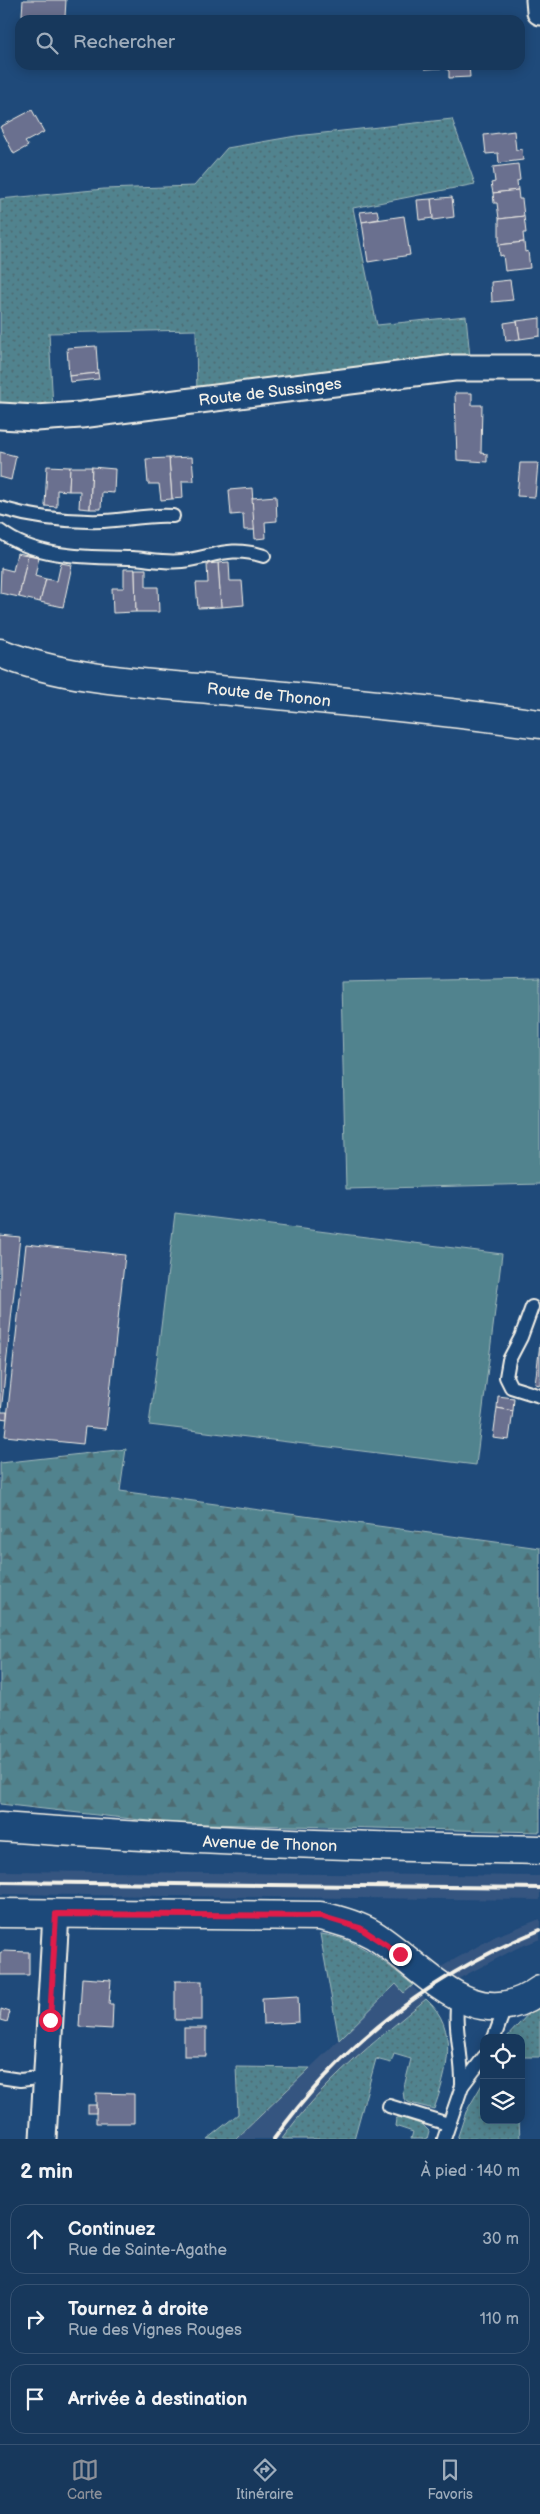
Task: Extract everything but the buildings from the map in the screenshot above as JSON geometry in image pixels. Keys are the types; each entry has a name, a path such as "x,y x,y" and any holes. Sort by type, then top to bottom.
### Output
{"main road":[{"name":"Route de Thonon","path":"0,653 42,667 90,676 540,724"},
{"name":"Avenue de Thonon","path":"0,1827 309,1845 540,1850"},
{"path":"0,1913 56,1924 320,1916 347,1922 372,1934 458,1998 482,2006 506,2005 525,1999 540,1990"}],"street":[{"path":"539,0 540,12"},
{"name":"Route de Sussinges","path":"0,416 36,418 80,415 454,368 540,368"},
{"path":"42,2139 56,1924"}],"lane":[{"path":"0,508 36,517 72,520 104,521 144,516 173,516"},
{"path":"0,531 23,544 84,558 132,558 173,562 230,551 264,556"},
{"path":"532,1307 521,1337 509,1360 506,1377 511,1387 540,1396"},
{"path":"458,1998 456,2016 462,2054 462,2086"},
{"path":"495,2034 506,2005"},
{"path":"444,2139 462,2086 480,2062"},
{"path":"0,2077 20,2080 47,2077"},
{"path":"389,2106 448,2124"}],"shaded area":[{"path":"0,1871 540,1876 540,1900 0,1894"},
{"path":"540,1919 540,1939 517,1948 458,1979 441,1967 496,1936"},
{"path":"397,1984 404,1993 412,1986 426,1999 373,2042 347,2139 236,2139"}],"green space":[{"path":"452,119 475,184 353,208 377,325 466,316 471,367 197,401 196,330 49,333 53,408 0,407 0,199 104,189 194,186 227,148 296,136"},
{"path":"540,978 540,1184 346,1189 341,982"},
{"path":"175,1213 502,1254 476,1465 149,1425"},
{"path":"126,1449 120,1491 540,1548 540,1832 167,1823 0,1804 0,1463"},
{"path":"320,1934 347,1940 370,1952 413,1985 404,1993 396,1984 339,2040"},
{"path":"426,1999 437,2011 447,2037 446,2066 434,2109 410,2103 404,2099 403,2091 411,2059 394,2054 391,2063 376,2059 354,2139 282,2139 297,2119 349,2064"},
{"path":"540,2006 540,2057 525,2057 525,2034 510,2034 530,2012"},
{"path":"236,2067 310,2068 236,2139 207,2139 238,2114"},
{"path":"480,2088 480,2124 519,2124 520,2139 457,2139 466,2112"},
{"path":"399,2117 423,2125 429,2131 427,2139 411,2139 413,2132 395,2126 396,2119"}],"railway":[{"path":"0,1882 540,1888"},
{"path":"274,2139 329,2072 392,2015 426,1990 462,1968 540,1930"}],"route":[{"path":"50,2020 56,1914 320,1916 347,1922 360,1928 372,1934 400,1954"}]}
